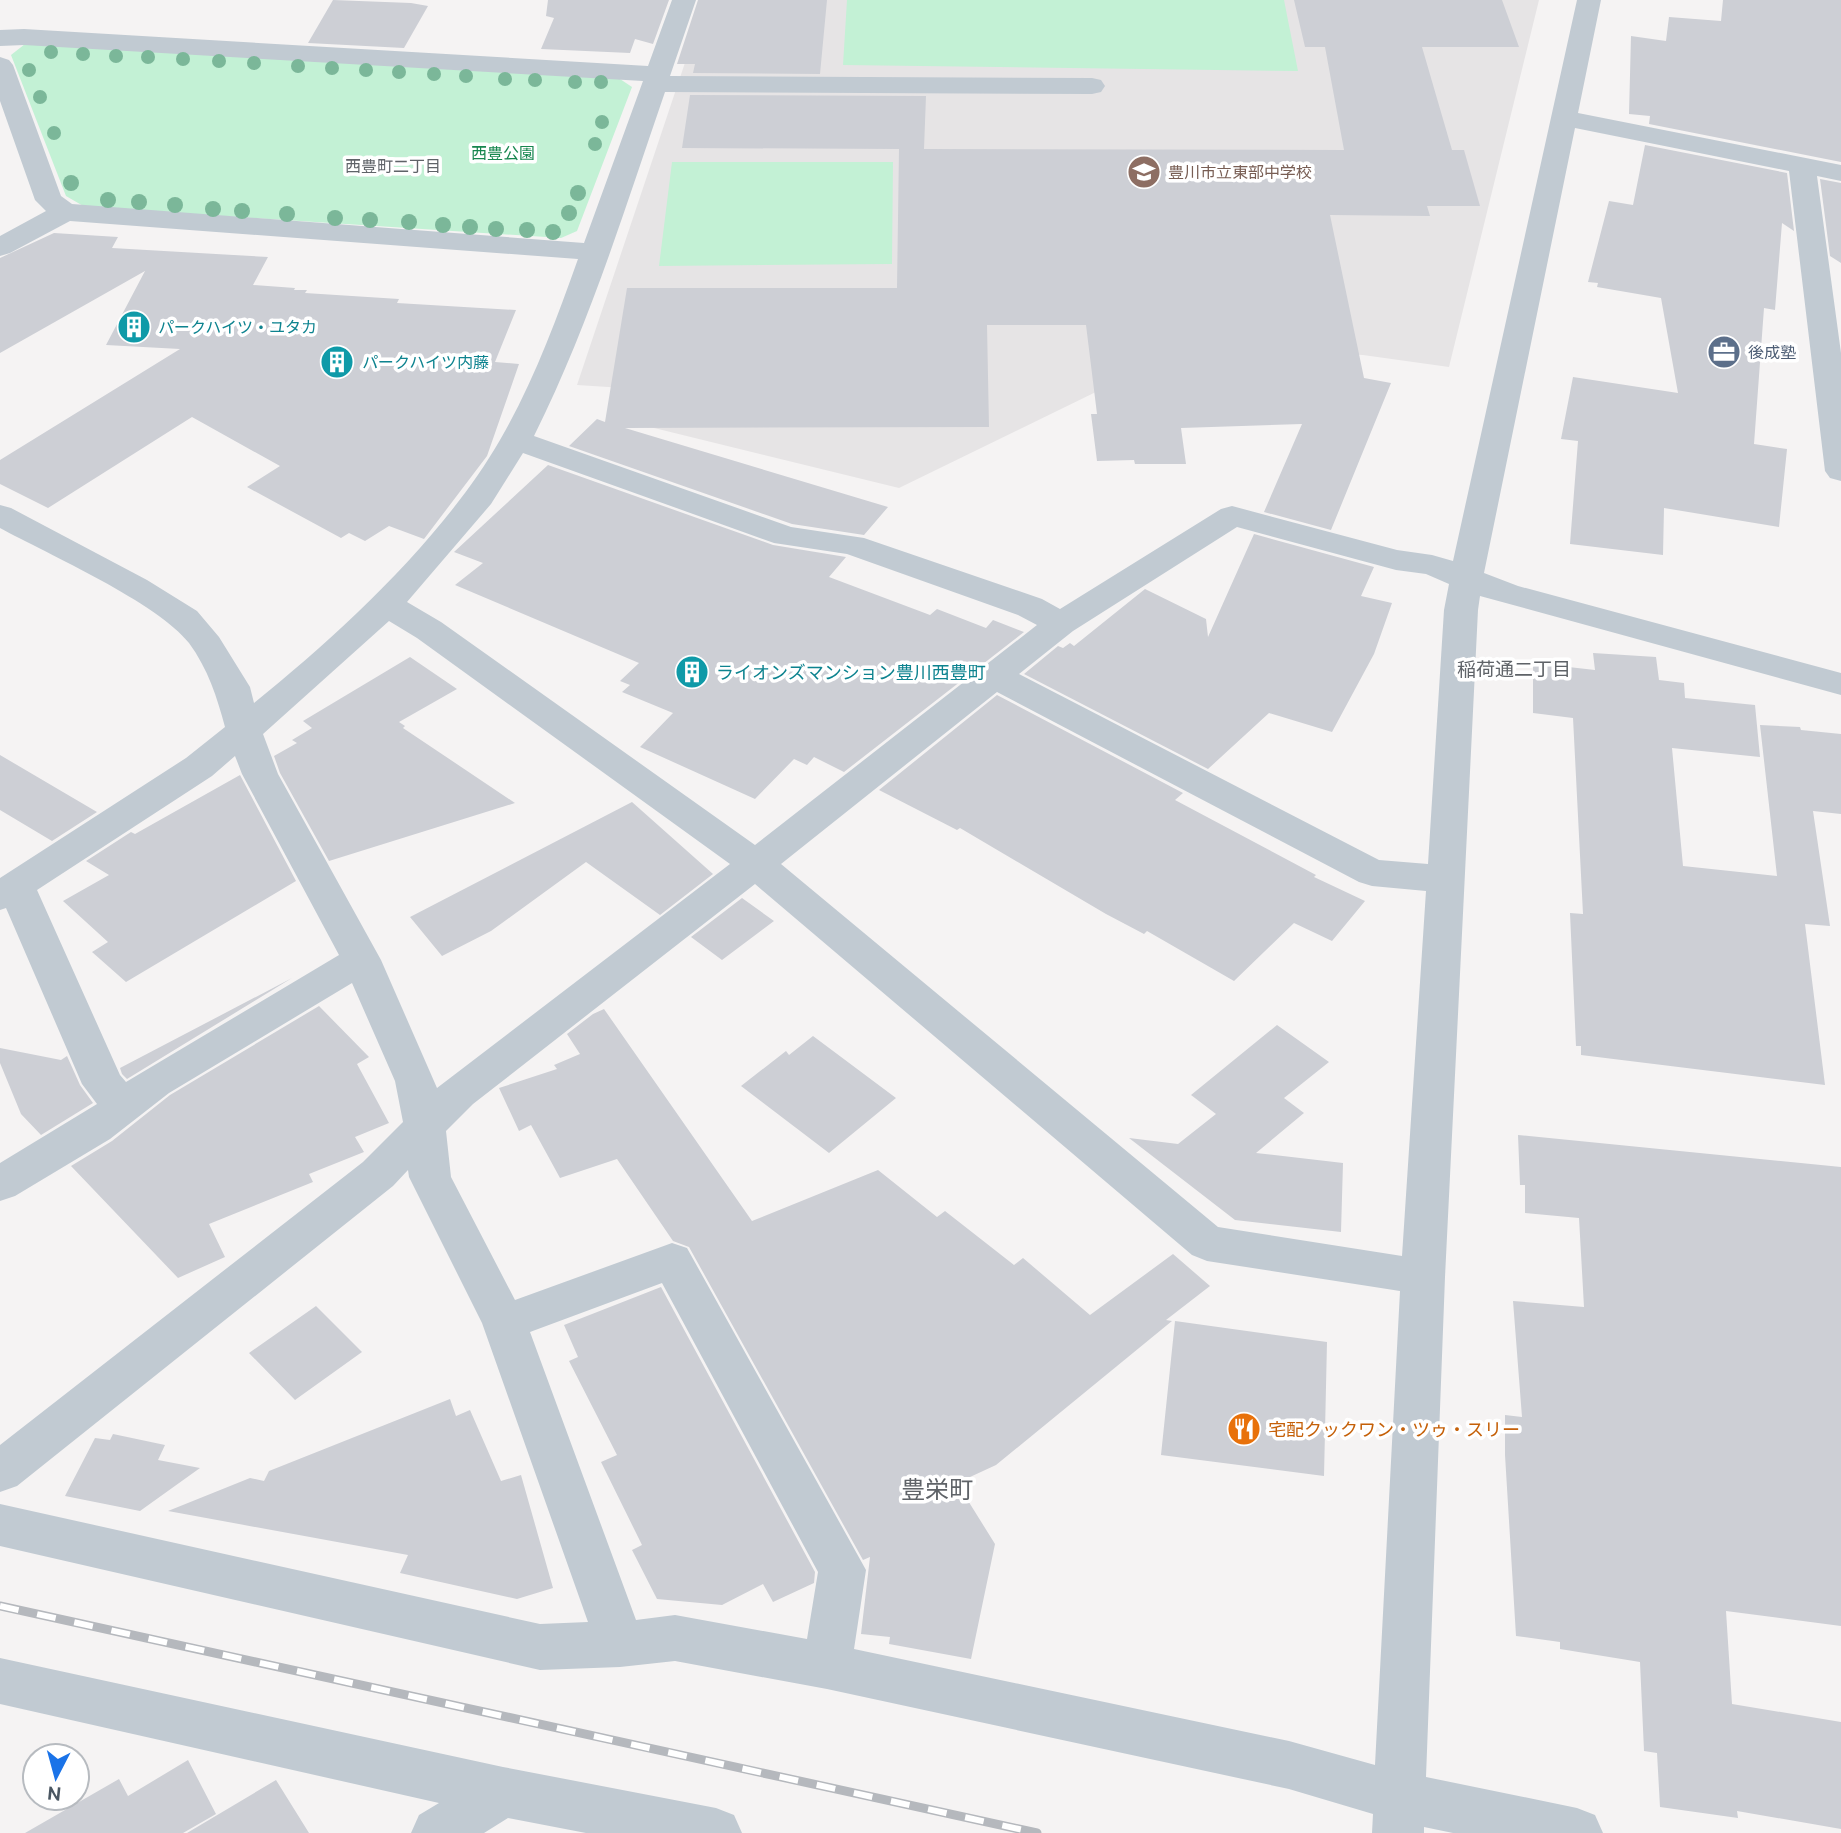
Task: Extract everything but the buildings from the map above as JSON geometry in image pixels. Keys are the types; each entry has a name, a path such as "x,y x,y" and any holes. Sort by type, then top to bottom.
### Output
{"street":[{"path":"124,1107 103,1084 8,891 199,767 244,731 386,605 480,497 516,440 546,381 595,252 684,0"},
{"path":"1399,1815 1423,1278 1461,610 1589,0"},
{"path":"0,38 37,38 657,79 1092,86"},
{"path":"0,65 49,200 65,212 595,252"},
{"path":"1563,118 1841,173"},
{"path":"1802,165 1828,274 1841,471"},
{"path":"0,247 65,212"},
{"path":"516,440 786,536 852,545 1030,607 1061,623"},
{"path":"0,515 135,587 185,619 202,637 233,687 244,731 260,774 361,960 415,1081 425,1128 430,1177 504,1323 620,1644"},
{"path":"0,1472 378,1174 458,1093 756,864 1061,623 1232,516 1396,560 1432,565 1509,595 1841,684"},
{"path":"386,605 429,630 756,864 1207,1243 1423,1278"},
{"path":"995,676 1372,873 1445,879"},
{"path":"0,1184 95,1128 155,1082 314,985 361,960"},
{"path":"504,1323 672,1261 842,1570 827,1666"},
{"path":"0,1525 540,1647 620,1644 675,1638 827,1666 1289,1765 1399,1815 1577,1833"},
{"path":"0,1681 503,1792 716,1833"},
{"path":"437,1833 503,1792"}],"shaded area":[{"path":"706,0 1539,0 1449,367 1363,355 1265,350 1102,389 899,488 646,426 655,390 577,385"}],"green space":[{"path":"847,0 1284,0 1298,71 843,65"},
{"name":"西豊公園","path":"25,44 620,79 632,87 577,231 561,238 85,207 66,196 11,55"},
{"path":"672,162 893,162 892,264 659,266"}],"railway":[{"path":"0,1606 1037,1833"}],"place":[{"name":"豊川市立東部中学校","path":"1144,172"},
{"name":"パークハイツ・ユタカ","path":"134,327"},
{"name":"後成塾","path":"1724,352"},
{"name":"パークハイツ内藤","path":"337,362"},
{"name":"ライオンズマンション豊川西豊町","path":"692,672"},
{"name":"宅配クックワン・ツゥ・スリー","path":"1244,1429"}],"district":[{"name":"西豊町二丁目","path":"393,166"},
{"name":"稲荷通二丁目","path":"1514,669"},
{"name":"豊栄町","path":"937,1489"}]}
